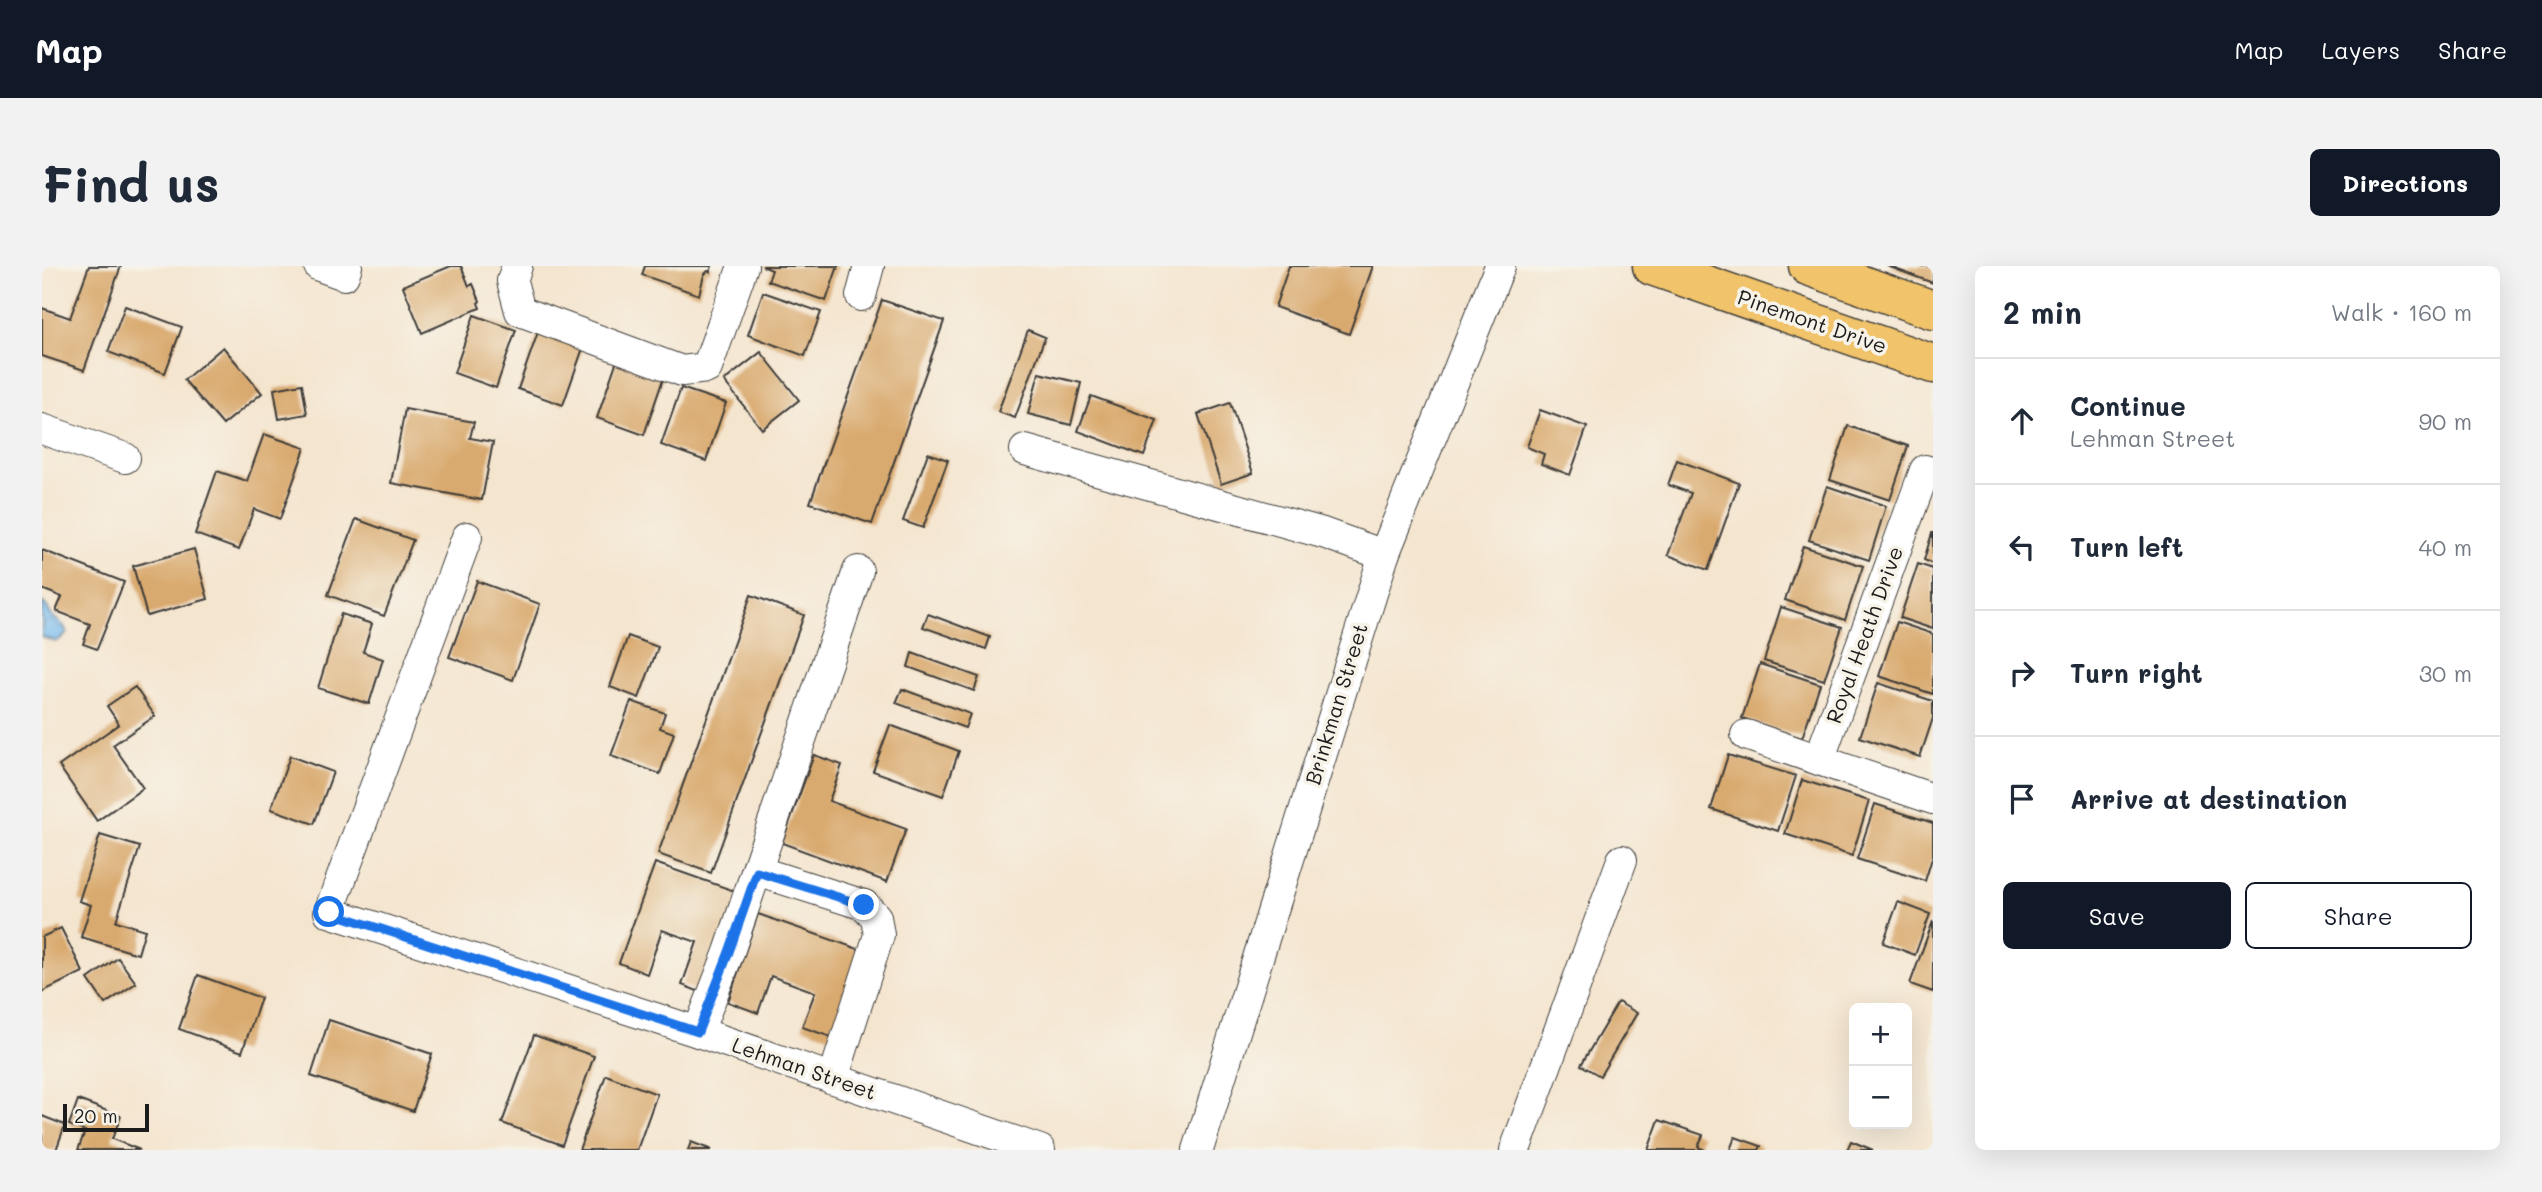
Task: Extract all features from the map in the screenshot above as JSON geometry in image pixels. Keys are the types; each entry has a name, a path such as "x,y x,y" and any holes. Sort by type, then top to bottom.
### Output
{"main road":[{"name":"Pinemont Drive","path":"1652,266 1933,364"},
{"path":"1808,266 1933,310"}],"street":[{"path":"318,266 344,275 347,266"},
{"path":"517,266 512,281 520,311 682,370 706,368 743,266"},
{"path":"861,296 869,266"},
{"name":"Brinkman Street","path":"1198,1150 1384,555 1500,266"},
{"path":"42,429 125,458"},
{"path":"1025,450 1322,533 1384,555"},
{"name":"Royal Heath Drive","path":"1819,760 1929,471"},
{"name":"Lehman Street","path":"467,537 329,912 698,1032 1040,1150"},
{"path":"698,1032 757,872 858,572"},
{"path":"1746,735 1933,799"},
{"path":"1515,1150 1622,860"},
{"path":"757,872 864,905 876,917 879,935 833,1079"}],"water":[{"path":"42,602 66,630 67,634 56,642 42,637"}],"building":[{"path":"89,266 121,266 84,370 42,356 42,308 70,318"},
{"path":"451,266 461,266 469,286 473,284 480,308 422,333 403,286"},
{"path":"645,266 712,266 710,272 704,275 699,295 642,275"},
{"path":"762,266 838,266 826,301 768,281 772,270"},
{"path":"1289,266 1373,266 1349,334 1275,307"},
{"path":"1887,266 1933,266 1933,283"},
{"path":"763,292 821,312 805,356 748,335"},
{"path":"882,300 944,321 872,524 810,503"},
{"path":"125,306 182,327 165,373 108,352"},
{"path":"474,315 516,330 496,388 454,373"},
{"path":"1028,330 1045,337 1015,418 998,412"},
{"path":"538,332 583,348 563,405 518,389"},
{"path":"223,347 262,393 223,425 184,380"},
{"path":"761,352 799,400 762,429 724,381"},
{"path":"617,360 664,376 644,435 597,418"},
{"path":"1039,373 1081,383 1071,425 1028,414"},
{"path":"302,384 307,414 279,419 274,389"},
{"path":"681,388 726,403 706,461 661,445"},
{"path":"1091,396 1157,420 1144,456 1078,431"},
{"path":"1230,403 1253,473 1221,484 1198,414"},
{"path":"405,409 474,422 470,438 493,442 482,500 391,483"},
{"path":"1540,410 1587,427 1570,475 1541,464 1544,454 1527,447"},
{"path":"1848,426 1908,446 1890,500 1830,480"},
{"path":"264,434 305,448 280,519 254,509 239,550 195,534 217,471 247,481"},
{"path":"928,453 948,460 923,528 903,521"},
{"path":"1677,460 1739,483 1708,570 1668,555 1691,493 1668,485"},
{"path":"1827,486 1886,506 1869,560 1809,540"},
{"path":"356,519 413,540 384,616 328,595"},
{"path":"1933,533 1933,564 1924,560"},
{"path":"1803,546 1863,566 1845,620 1785,600"},
{"path":"194,549 208,599 147,616 133,566"},
{"path":"42,550 124,582 97,649 83,644 90,624 56,611 62,597 42,589"},
{"path":"1918,564 1933,569 1933,629 1900,618"},
{"path":"477,581 540,604 513,680 449,657"},
{"path":"751,595 804,615 711,873 658,854"},
{"path":"1781,607 1842,627 1824,680 1764,661"},
{"path":"341,614 372,624 363,652 383,659 369,704 318,688"},
{"path":"928,614 990,637 986,649 923,627"},
{"path":"1897,622 1933,634 1933,694 1879,676"},
{"path":"628,636 658,647 639,698 610,687"},
{"path":"912,653 979,677 974,691 908,667"},
{"path":"1760,664 1820,684 1802,738 1742,718"},
{"path":"1878,683 1933,701 1933,718 1920,757 1860,737"},
{"path":"135,687 155,716 113,745 143,788 97,821 59,766 119,724 107,706"},
{"path":"902,689 970,714 965,728 896,703"},
{"path":"631,701 665,713 660,728 674,733 660,774 611,756"},
{"path":"890,725 959,751 943,796 873,771"},
{"path":"814,755 842,765 829,801 906,829 887,882 782,843"},
{"path":"1728,755 1796,776 1778,831 1711,809"},
{"path":"290,756 333,772 314,824 271,809"},
{"path":"1802,780 1869,801 1852,856 1785,834"},
{"path":"1875,804 1933,823 1933,855 1925,881 1857,859"},
{"path":"100,835 140,847 116,921 145,930 138,954 81,937 91,905 79,901"},
{"path":"655,863 746,895 710,996 682,985 697,942 662,930 647,974 619,963"},
{"path":"1898,902 1930,914 1915,955 1883,943"},
{"path":"758,914 864,951 834,1038 802,1027 815,992 771,976 758,1013 728,1002"},
{"path":"1933,921 1933,992 1910,984"},
{"path":"61,928 83,972 42,992 42,937"},
{"path":"118,958 136,983 105,1004 88,979"},
{"path":"198,975 261,998 242,1052 179,1029"},
{"path":"1618,1002 1637,1013 1600,1076 1581,1065"},
{"path":"329,1020 432,1054 413,1111 311,1076"},
{"path":"534,1035 594,1056 562,1145 502,1123"},
{"path":"606,1075 657,1094 637,1150 579,1150"},
{"path":"78,1100 121,1116 112,1139 140,1150 78,1150 85,1131 69,1125"},
{"path":"42,1116 65,1125 56,1150 42,1150"},
{"path":"1659,1120 1703,1135 1698,1147 1705,1150 1648,1150"},
{"path":"1735,1137 1761,1146 1759,1150 1730,1150"},
{"path":"1851,1141 1873,1150 1847,1150"},
{"path":"691,1142 712,1150 688,1150"}],"route":[{"path":"329,912 698,1032 757,872 864,905"}]}
